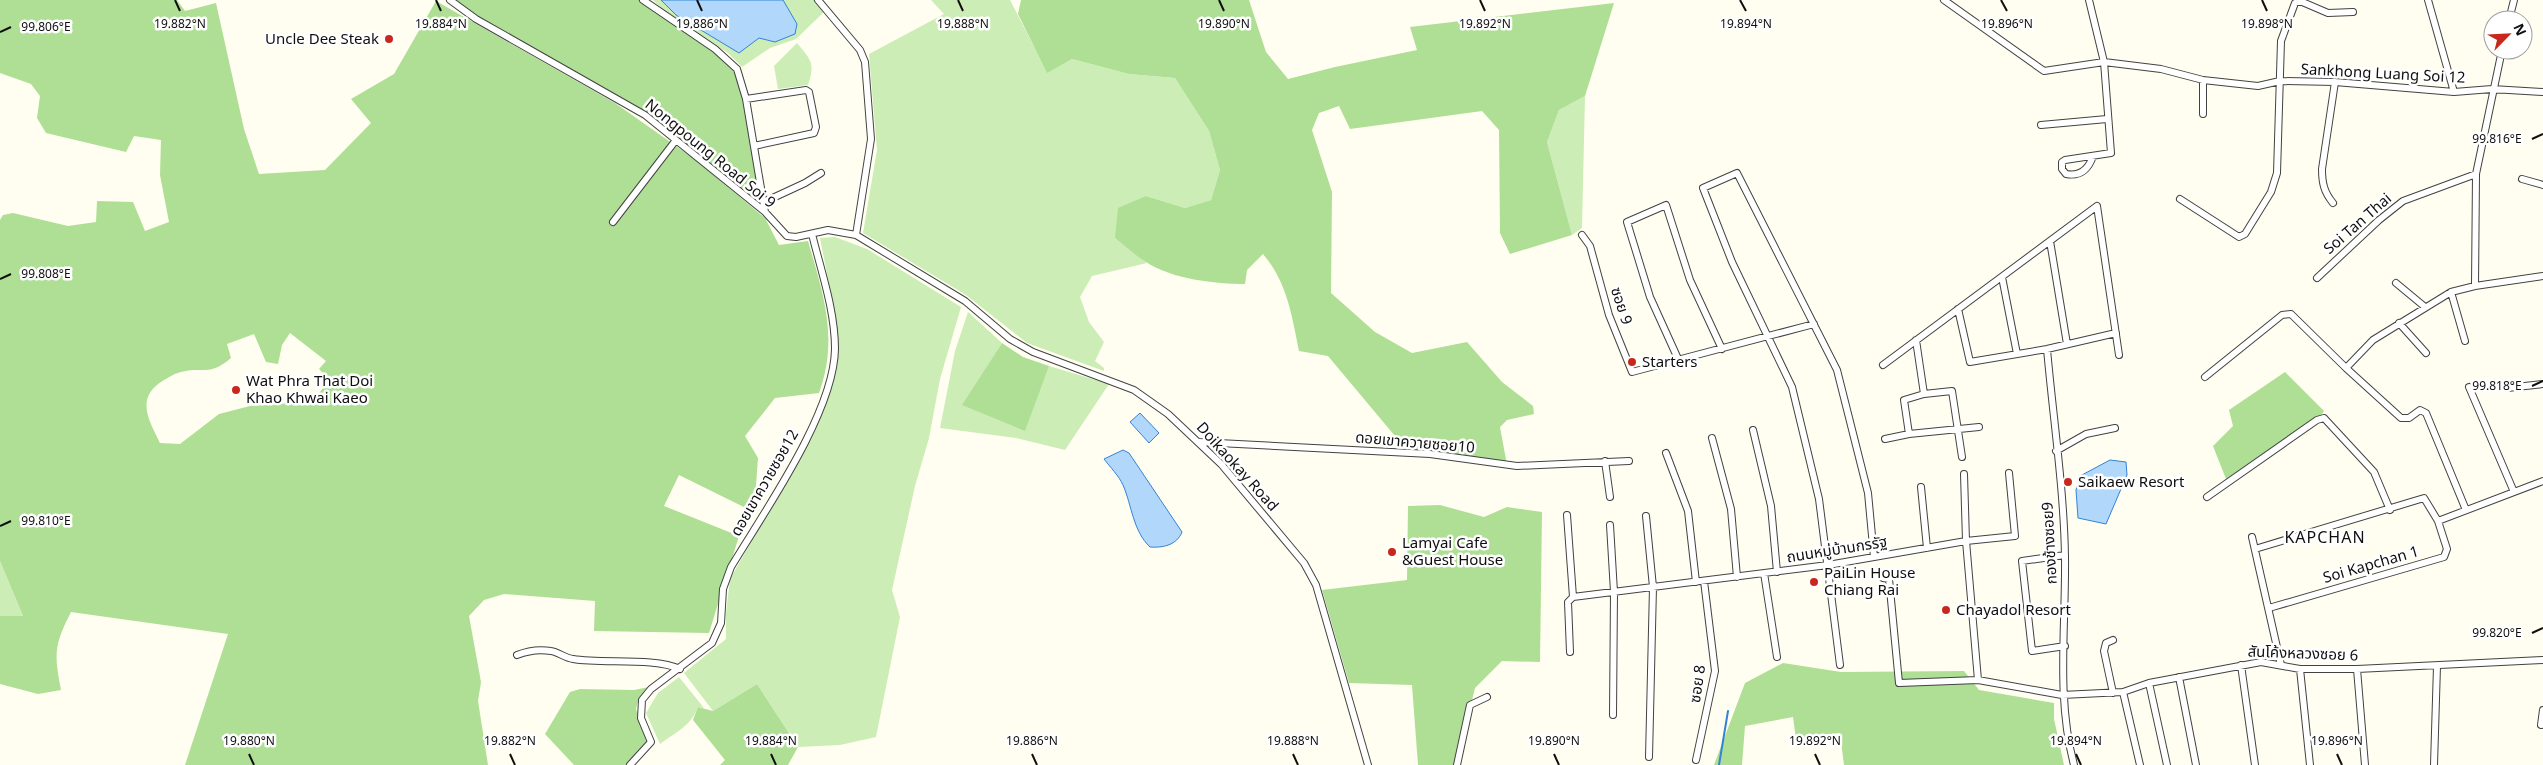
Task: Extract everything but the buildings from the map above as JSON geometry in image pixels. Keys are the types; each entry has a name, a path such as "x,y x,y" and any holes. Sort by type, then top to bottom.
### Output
{"street":[{"name":"Nongpoung Road Soi 9","path":"450,0 476,19 645,115 765,212 787,236 796,237 828,230 856,235"},
{"path":"643,0 715,49 735,65 746,100 765,212"},
{"path":"818,0 860,50 865,62 870,138 856,235"},
{"name":"Sankhong Luang Soi 12","path":"1944,0 2044,71 2104,62 2161,69 2202,80 2258,86 2280,81 2336,82 2454,92 2492,89 2543,92"},
{"path":"2090,0 2104,62 2111,153 2064,160 2062,162 2062,169 2066,174 2071,175 2085,170 2089,168 2093,156"},
{"path":"2428,0 2454,92"},
{"path":"2180,199 2239,237 2245,234 2271,192 2277,173 2280,41 2295,3 2300,2 2328,13 2353,12"},
{"path":"2475,286 2476,174 2499,60"},
{"path":"2202,80 2203,114"},
{"path":"2333,203 2326,195 2322,182 2322,170 2336,82"},
{"path":"746,100 806,90 809,92 816,127 814,133 754,146"},
{"path":"2041,125 2107,119"},
{"path":"613,222 676,140"},
{"path":"764,202 805,183 821,173"},
{"path":"1840,665 1819,499 1792,387 1732,262 1703,188 1736,173 1837,370 1868,493 1874,557"},
{"name":"Soi Tan Thai","path":"2317,278 2403,201 2476,174"},
{"path":"2522,179 2543,185"},
{"path":"1722,348 1690,280 1666,205 1627,222 1650,297 1679,361 1768,335 1814,324"},
{"path":"1883,365 2097,206 2119,355"},
{"name":"ดอยเขาควายซอย12","path":"630,765 651,742 640,712 642,700 651,689 712,643 722,623 723,590 731,567 804,445 830,381 835,351 833,320 812,234"},
{"name":"Doikaokay Road","path":"856,235 965,301 1010,339 1033,352 1134,390 1168,414 1221,464 1304,563 1316,585 1368,765"},
{"name":"ซอย 9","path":"1582,235 1590,246 1609,314 1632,372 1679,361"},
{"path":"2050,241 2067,344"},
{"path":"2346,368 2373,340 2451,292 2475,286 2543,276"},
{"path":"2002,277 2017,354"},
{"path":"2396,283 2425,307"},
{"path":"2451,292 2465,341"},
{"path":"1958,309 1970,362 2047,349 2116,333"},
{"path":"2205,377 2282,315 2291,314 2401,418 2409,418 2420,410 2426,413 2466,510"},
{"path":"2399,323 2426,354"},
{"path":"1916,340 1924,394"},
{"name":"กองช้างซอย9","path":"2047,349 2065,555 2065,646 2062,695 2068,742 2074,765"},
{"path":"2507,388 2543,384"},
{"path":"2469,387 2514,492"},
{"path":"1909,434 1904,400 1924,394 1952,391 1956,428 1962,457"},
{"path":"2207,496 2317,420 2324,418 2374,472 2390,510"},
{"path":"1885,440 1909,434 1979,427"},
{"path":"2056,451 2086,434 2115,428"},
{"path":"1753,430 1771,506 1777,572"},
{"path":"1712,438 1731,510 1737,576"},
{"name":"ดอยเขาควายซอย10","path":"1199,442 1430,454 1517,466 1629,461"},
{"path":"1666,453 1688,511 1696,582"},
{"path":"1606,461 1610,497"},
{"name":"ถนนหมู่บ้านกรรัฐ","path":"1573,597 1828,566 1966,541 2015,536 2009,473"},
{"path":"1964,474 1966,541 1978,680"},
{"path":"2255,548 2390,510 2424,498 2438,521 2543,481"},
{"path":"1921,487 1927,548"},
{"path":"1567,515 1573,597 1568,602 1570,652"},
{"path":"1646,516 1653,587 1649,757"},
{"name":"Soi Kapchan 1","path":"2269,608 2444,556 2447,549 2438,521"},
{"path":"1610,525 1614,592 1613,716"},
{"path":"2252,537 2281,665"},
{"path":"2065,555 2022,561 2032,651 2065,646"},
{"path":"1764,573 1777,657"},
{"name":"สันโค้งหลวงซอย 6","path":"1882,578 1889,579 1899,683 1978,680 2062,695 2123,692 2149,683 2261,662 2300,669 2357,669 2543,660"},
{"name":"ซอย 8","path":"1696,760 1715,671 1704,581"},
{"path":"2113,640 2106,643 2104,651 2113,693"},
{"path":"517,655 526,651 552,651 571,659 671,665 680,669"},
{"path":"2241,665 2255,765"},
{"path":"2434,765 2437,666"},
{"path":"2300,669 2310,765"},
{"path":"2357,669 2365,765"},
{"path":"2179,677 2196,765"},
{"path":"2149,683 2166,765"},
{"path":"2123,692 2140,765"},
{"path":"1457,765 1470,705 1487,697"},
{"path":"2541,725 2543,710"}],"green space":[{"path":"0,0 177,0 185,11 216,3 244,129 259,174 325,170 371,123 351,99 394,74 436,1 615,103 693,158 765,218 779,245 808,241 827,316 828,354 819,393 775,398 745,436 758,458 754,512 679,475 664,506 739,536 709,633 594,631 595,601 504,594 484,600 469,616 481,682 478,701 488,765 185,765 228,634 71,612 61,633 57,650 57,667 61,690 38,694 0,684 0,616 23,616 0,561 0,220 3,215 13,213 68,226 96,222 97,201 133,202 145,231 169,222 160,175 161,140 134,136 126,152 46,133 37,118 40,96 31,84 0,73","holes":["290,333 326,361 319,369 324,374 323,388 316,397 307,402 250,406 219,414 180,444 160,443 148,417 147,401 149,394 155,387 176,374 216,368 231,358 227,344 254,334 266,362 278,364 282,345"]},
{"path":"450,0 646,0 737,69 765,212 645,115"},
{"path":"653,0 814,0 824,12 796,39 770,48 742,67 728,53 671,18"},
{"path":"931,0 1010,0 1047,72 1072,59 1129,74 1175,78 1209,131 1220,170 1211,200 1185,208 1146,196 1115,238 1147,263 1092,276 1080,297 1089,322 1104,342 1095,361 1104,368 1104,371 1027,343 966,295 863,233 877,150 869,54 944,14"},
{"path":"1021,0 1249,0 1266,52 1288,79 1417,50 1410,27 1614,3 1585,96 1559,110 1547,142 1572,235 1510,254 1500,233 1499,130 1482,111 1350,129 1339,106 1319,113 1312,130 1332,192 1331,293 1375,332 1412,353 1467,342 1502,382 1533,406 1534,414 1507,420 1500,427 1507,465 1413,453 1405,448 1328,356 1299,351 1291,312 1283,288 1278,276 1263,254 1247,270 1245,284 1208,282 1168,273 1156,268 1115,238 1118,208 1146,196 1185,208 1211,200 1220,170 1209,131 1175,78 1129,74 1072,59 1047,73 1018,14"},
{"path":"797,43 811,62 812,67 808,85 778,89 774,66"},
{"path":"1585,96 1582,228 1572,235 1547,142 1559,110"},
{"path":"835,237 867,249 961,307 940,379 929,438 915,486 892,590 900,617 876,737 840,745 798,747 757,684 713,711 684,673 726,639 726,613 730,579 768,512 827,398 836,362 837,324 820,238"},
{"path":"968,312 1002,343 963,405 1038,393 1049,366 1109,384 1065,450 1016,438 940,428 955,351"},
{"path":"1002,343 1023,357 1049,366 1025,431 962,405"},
{"path":"2285,372 2324,411 2320,417 2316,417 2226,479 2213,446 2233,426 2229,410"},
{"path":"1440,505 1484,517 1507,507 1542,512 1540,662 1502,661 1475,688 1456,765 1418,765 1412,685 1349,683 1322,590 1407,580 1408,506"},
{"path":"0,561 23,616 0,616"},
{"path":"1783,663 1841,672 1964,671 1979,690 2054,703 2054,719 2064,765 1844,765 1840,733 1796,739 1793,717 1745,726 1742,765 1714,765 1745,683"},
{"path":"679,677 704,708 698,707 687,724 660,744 646,713 658,693"},
{"path":"757,684 798,747 788,765 720,765 725,760 693,720 698,707 713,711"},
{"path":"649,687 639,698 636,709 647,740 644,749 625,765 574,765 545,734 570,692 580,689 634,690"}],"water":[{"path":"661,0 783,0 797,24 795,34 775,42 759,38 739,53 676,15"},
{"path":"1140,413 1159,433 1149,443 1130,422"},
{"path":"1123,450 1129,453 1182,532 1173,543 1160,547 1150,547 1140,534 1123,485 1104,459"},
{"path":"2110,460 2126,462 2127,475 2106,524 2078,518 2076,490 2080,476"}],"waterway":[{"path":"1719,765 1728,711"}],"place":[{"name":"Uncle Dee Steak","path":"389,39"},
{"name":"Starters","path":"1632,362"},
{"name":"Wat Phra That Doi Khao Khwai Kaeo","path":"236,390"},
{"name":"Saikaew Resort","path":"2068,482"},
{"name":"Lamyai Cafe &Guest House","path":"1392,552"},
{"name":"PaiLin House Chiang Rai","path":"1814,582"},
{"name":"Chayadol Resort","path":"1946,610"}],"district":[{"name":"KAPCHAN","path":"2325,538"}]}
